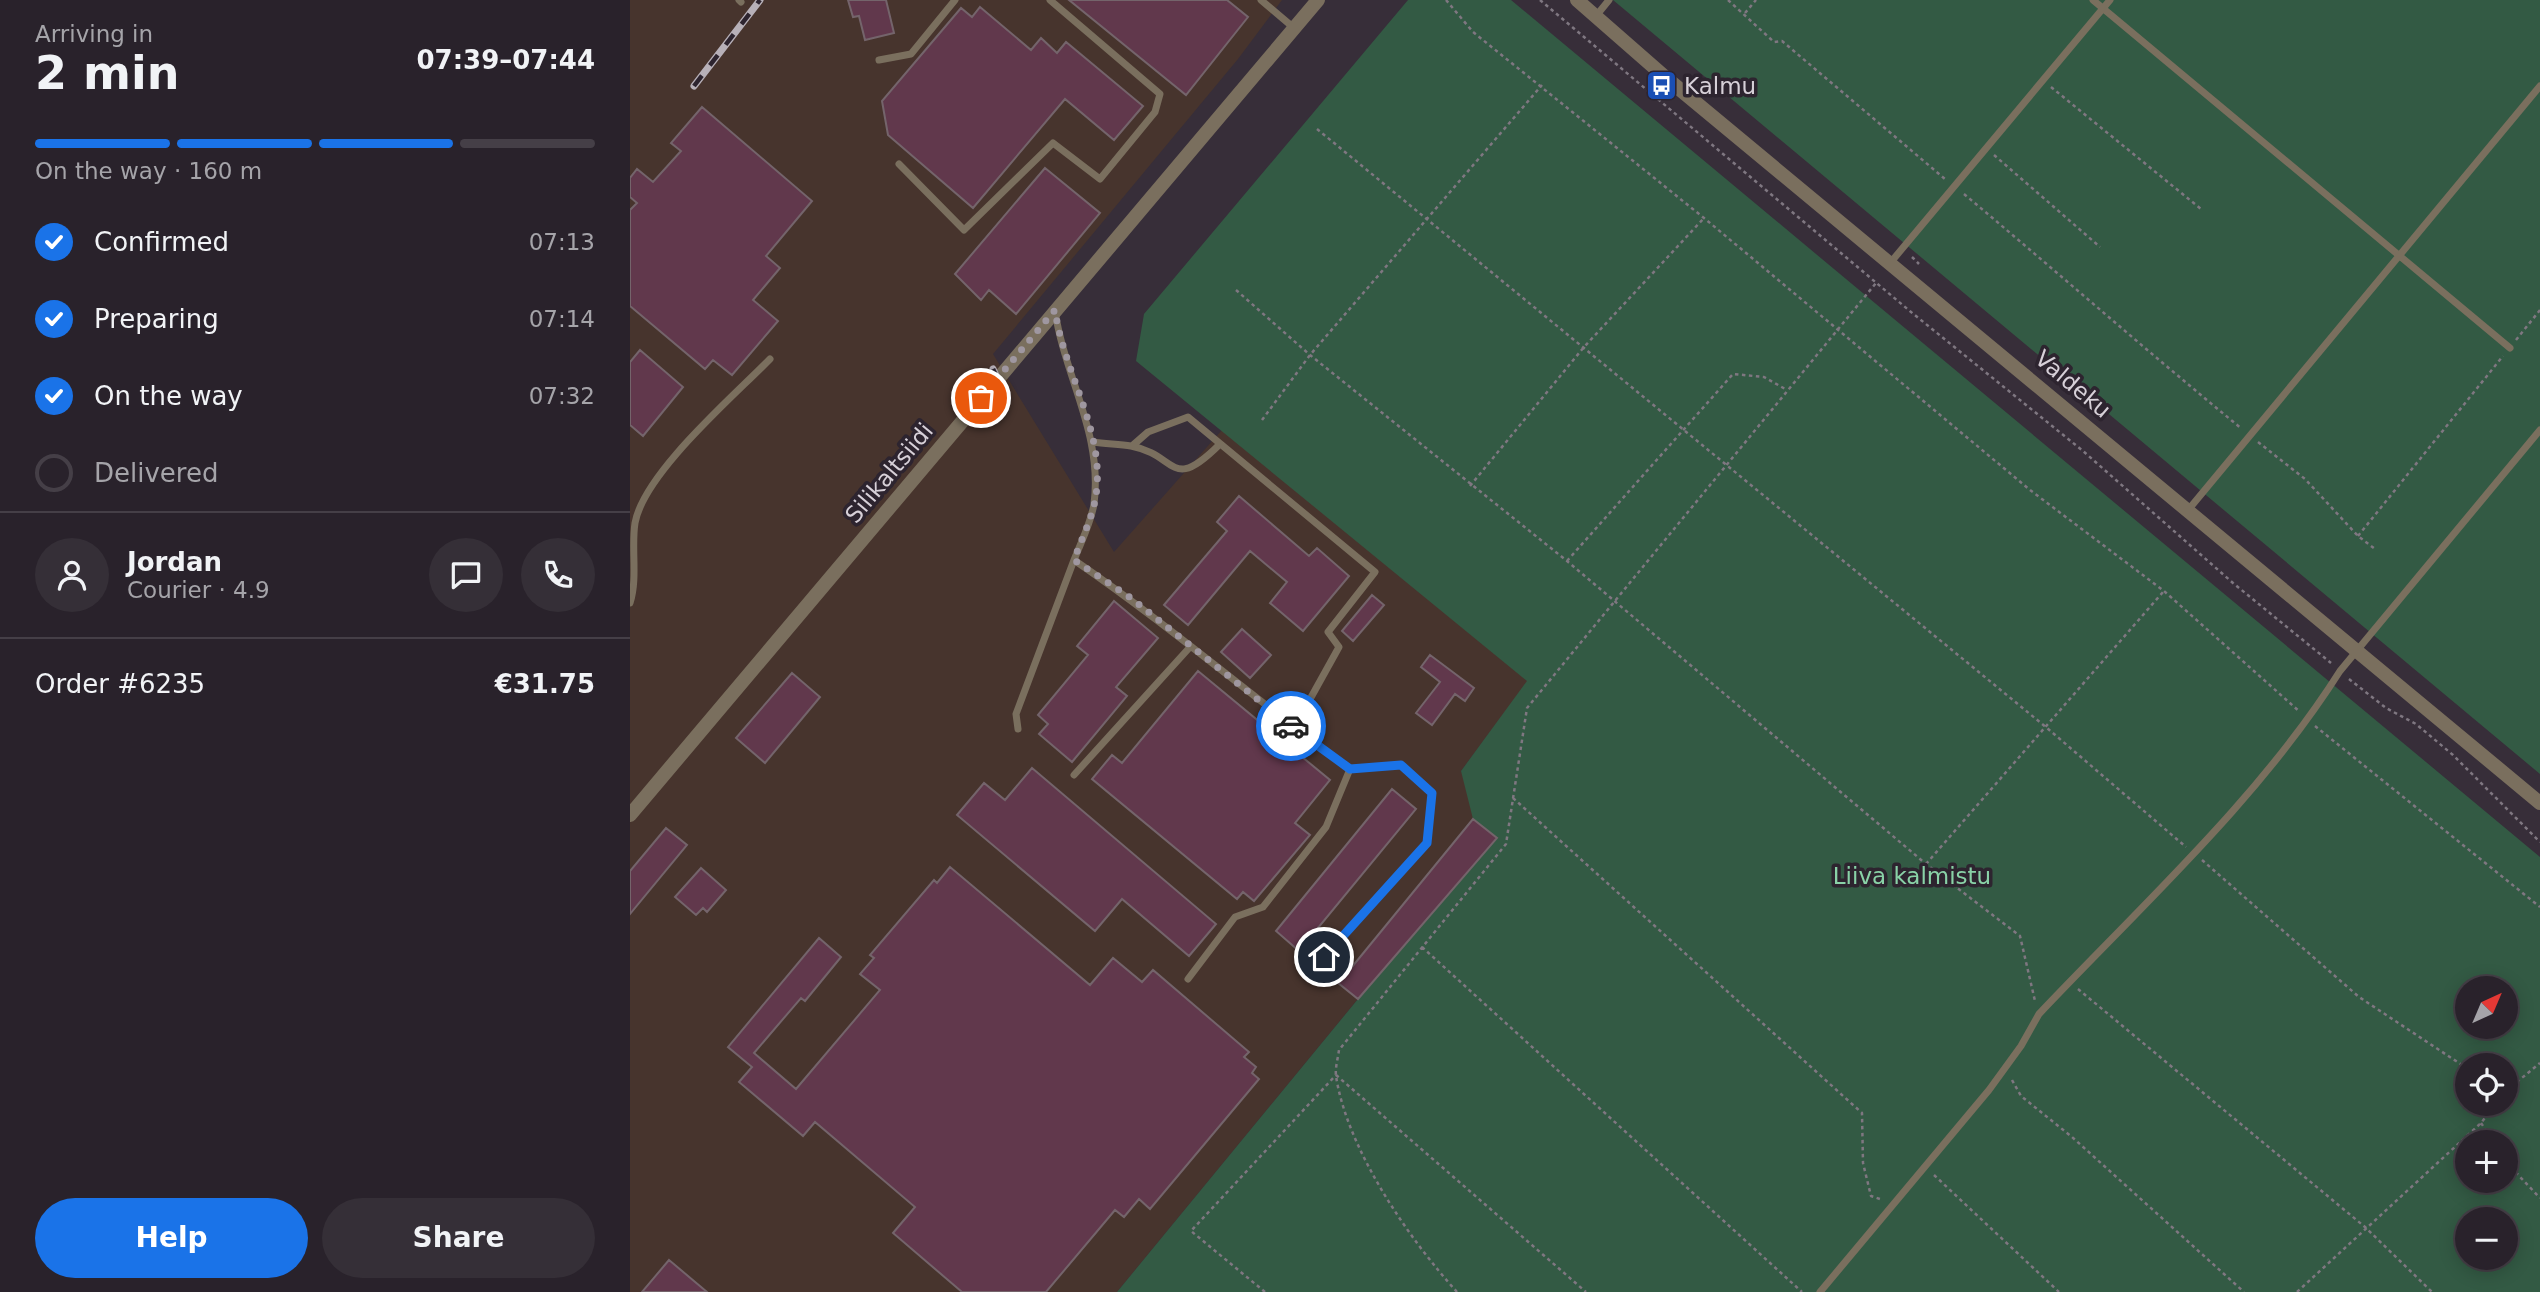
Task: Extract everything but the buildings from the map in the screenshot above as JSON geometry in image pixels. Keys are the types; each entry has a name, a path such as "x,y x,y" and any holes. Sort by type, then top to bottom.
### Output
{"street":[{"name":"Silikaltsiidi","path":"630,815 1318,0"},
{"name":"Valdeku","path":"1577,0 2540,803"}],"lane":[{"path":"879,60 911,54 955,0"},
{"path":"899,164 964,230 1053,143 1100,179 1156,112 1160,94 1049,0"},
{"path":"1261,0 1294,29"},
{"path":"1595,16 1609,0"},
{"path":"2093,0 2510,348"},
{"path":"1891,262 2110,0"},
{"path":"2189,509 2252,437 2540,86"},
{"path":"1018,729 1017,714 1094,508 1097,471 1093,442 1055,310"},
{"path":"630,603 636,521 645,497 663,470 770,359"},
{"path":"1132,446 1148,432 1188,417 1375,572 1328,632 1339,647 1294,728"},
{"path":"1820,1292 2005,1068 2039,1014 2228,815 2306,719 2356,651 2540,430"},
{"path":"1093,442 1132,446 1177,469 1193,468 1220,444"},
{"path":"1074,560 1131,598 1190,647 1350,769 1401,765 1432,793 1427,843 1324,957"},
{"path":"1074,775 1190,647"},
{"path":"1188,979 1235,917 1264,906 1326,827 1350,769"}],"path":[{"path":"1446,0 1473,32 1704,218 2029,491 2164,591 2306,719 2540,907"},
{"path":"1541,0 1876,283 2083,452 2340,671 2386,708 2416,724 2453,755 2540,842"},
{"path":"1728,0 1774,42 1782,41 2064,278 2109,321 2305,479 2358,536 2375,549"},
{"path":"1745,13 1756,0"},
{"path":"2043,80 2201,209"},
{"path":"1262,420 1310,355 1542,85"},
{"path":"1317,129 2047,728 2359,997 2455,1060"},
{"path":"1986,148 2100,247"},
{"path":"1470,486 1584,347 1704,218"},
{"path":"1457,1292 1430,1262 1387,1197 1357,1142 1336,1075 1339,1049 1506,844 1527,708 1876,283"},
{"path":"1236,289 1310,355 1470,486 1567,561 1926,864 2020,936 2039,1014"},
{"path":"2358,536 2540,310"},
{"path":"1567,561 1733,374 1764,377 1787,390"},
{"path":"1926,864 2164,591"},
{"path":"1513,798 1863,1113 1863,1163 1871,1196 1893,1204"},
{"path":"1422,947 1802,1292"},
{"path":"2070,982 2117,1024 2365,1227 2432,1292"},
{"path":"2518,1081 2540,1063"},
{"path":"2005,1068 2021,1096 2072,1137 2244,1292"},
{"path":"1265,1292 1191,1231 1336,1075"},
{"path":"1336,1075 1586,1292"},
{"path":"2297,1292 2486,1116"},
{"path":"2480,1124 2485,1130"},
{"path":"1925,1166 2059,1292"},
{"path":"2518,1175 2540,1198"}],"shaded area":[{"path":"630,0 1282,0 1238,59 993,354 1114,552 1222,430 1528,681 1461,771 1497,838 1358,999 1117,1292 630,1292"}],"green space":[{"name":"Liiva kalmistu","path":"1408,0 1511,0 2540,857 2540,1292 1117,1292 1358,999 1497,838 1473,819 1461,771 1527,681 1136,361 1144,314"},
{"path":"1613,0 2540,0 2540,774"}],"railway":[{"path":"694,86 760,0"},
{"path":"993,369 1003,390"}],"way so far":[{"path":"981,398 1055,310 1093,442 1097,471 1094,508 1074,560 1131,598 1291,726"}],"place":[{"name":"Kalmu","path":"1661,86"}],"route":[{"path":"1291,726 1350,769 1401,765 1432,793 1427,843 1324,957"}]}
